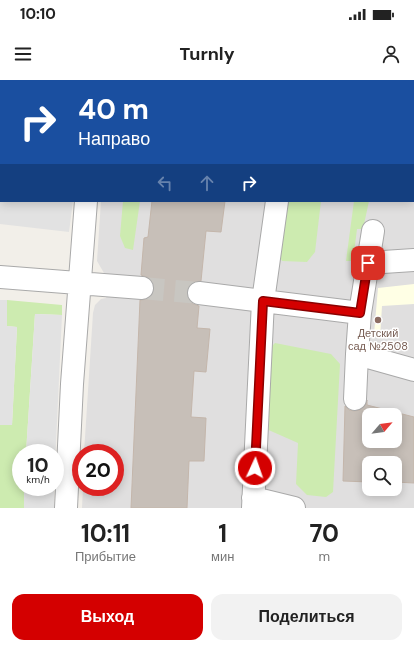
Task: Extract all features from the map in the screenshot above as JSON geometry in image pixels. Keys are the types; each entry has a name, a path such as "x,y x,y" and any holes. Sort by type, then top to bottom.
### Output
{"lane":[{"path":"66,508 66,481 86,202"},
{"path":"277,202 263,301 253,503 294,508"},
{"path":"356,399 360,313 373,231"},
{"path":"368,263 414,260"},
{"path":"0,277 142,288"},
{"path":"200,293 360,313"},
{"path":"357,354 414,370"}],"shaded area":[{"path":"0,202 73,202 69,232 0,224"},
{"path":"101,202 414,202 414,508 82,508 83,496 124,496 124,444 85,444 93,313 95,305 101,299 106,298 109,275 104,273 97,261"},
{"name":"Детский сад №2508","path":"414,284 414,304 382,306 380,338 374,334 378,288"},
{"path":"0,300 7,300 7,326 17,327 12,425 0,425"},
{"path":"35,314 62,315 56,444 27,444"},
{"path":"24,496 54,496 54,508 24,508"}],"green space":[{"path":"123,202 140,202 133,250 125,248 120,236"},
{"path":"285,202 321,202 315,252 307,262 282,261 277,252"},
{"path":"354,202 369,202 363,229 357,229 353,261 346,261"},
{"path":"7,300 62,305 62,315 35,314 27,444 12,444 12,496 24,496 24,508 0,508 0,425 12,425 17,327 6,326"},
{"path":"275,343 331,354 340,364 333,492 326,497 307,495 296,484 298,443 264,428 267,351"}],"building":[{"path":"152,202 225,202 221,232 206,231 201,281 194,282 189,286 187,291 187,297 191,303 199,306 197,328 210,329 206,372 194,371 191,417 206,418 204,461 189,461 187,508 131,508 140,300 148,299 152,295 154,289 153,283 149,278 141,275 144,238 148,237"},
{"path":"367,400 367,405 379,408 362,408"},
{"path":"345,406 349,410 360,410 362,408 362,448 402,448 402,414 414,417 414,483 402,482 402,456 362,456 362,482 343,481"}],"tunnel":[{"path":"142,288 199,293"}],"place":[{"name":"Детский сад №2508","path":"378,320"}],"route":[{"path":"255,468 263,301 360,313 368,263"}]}
